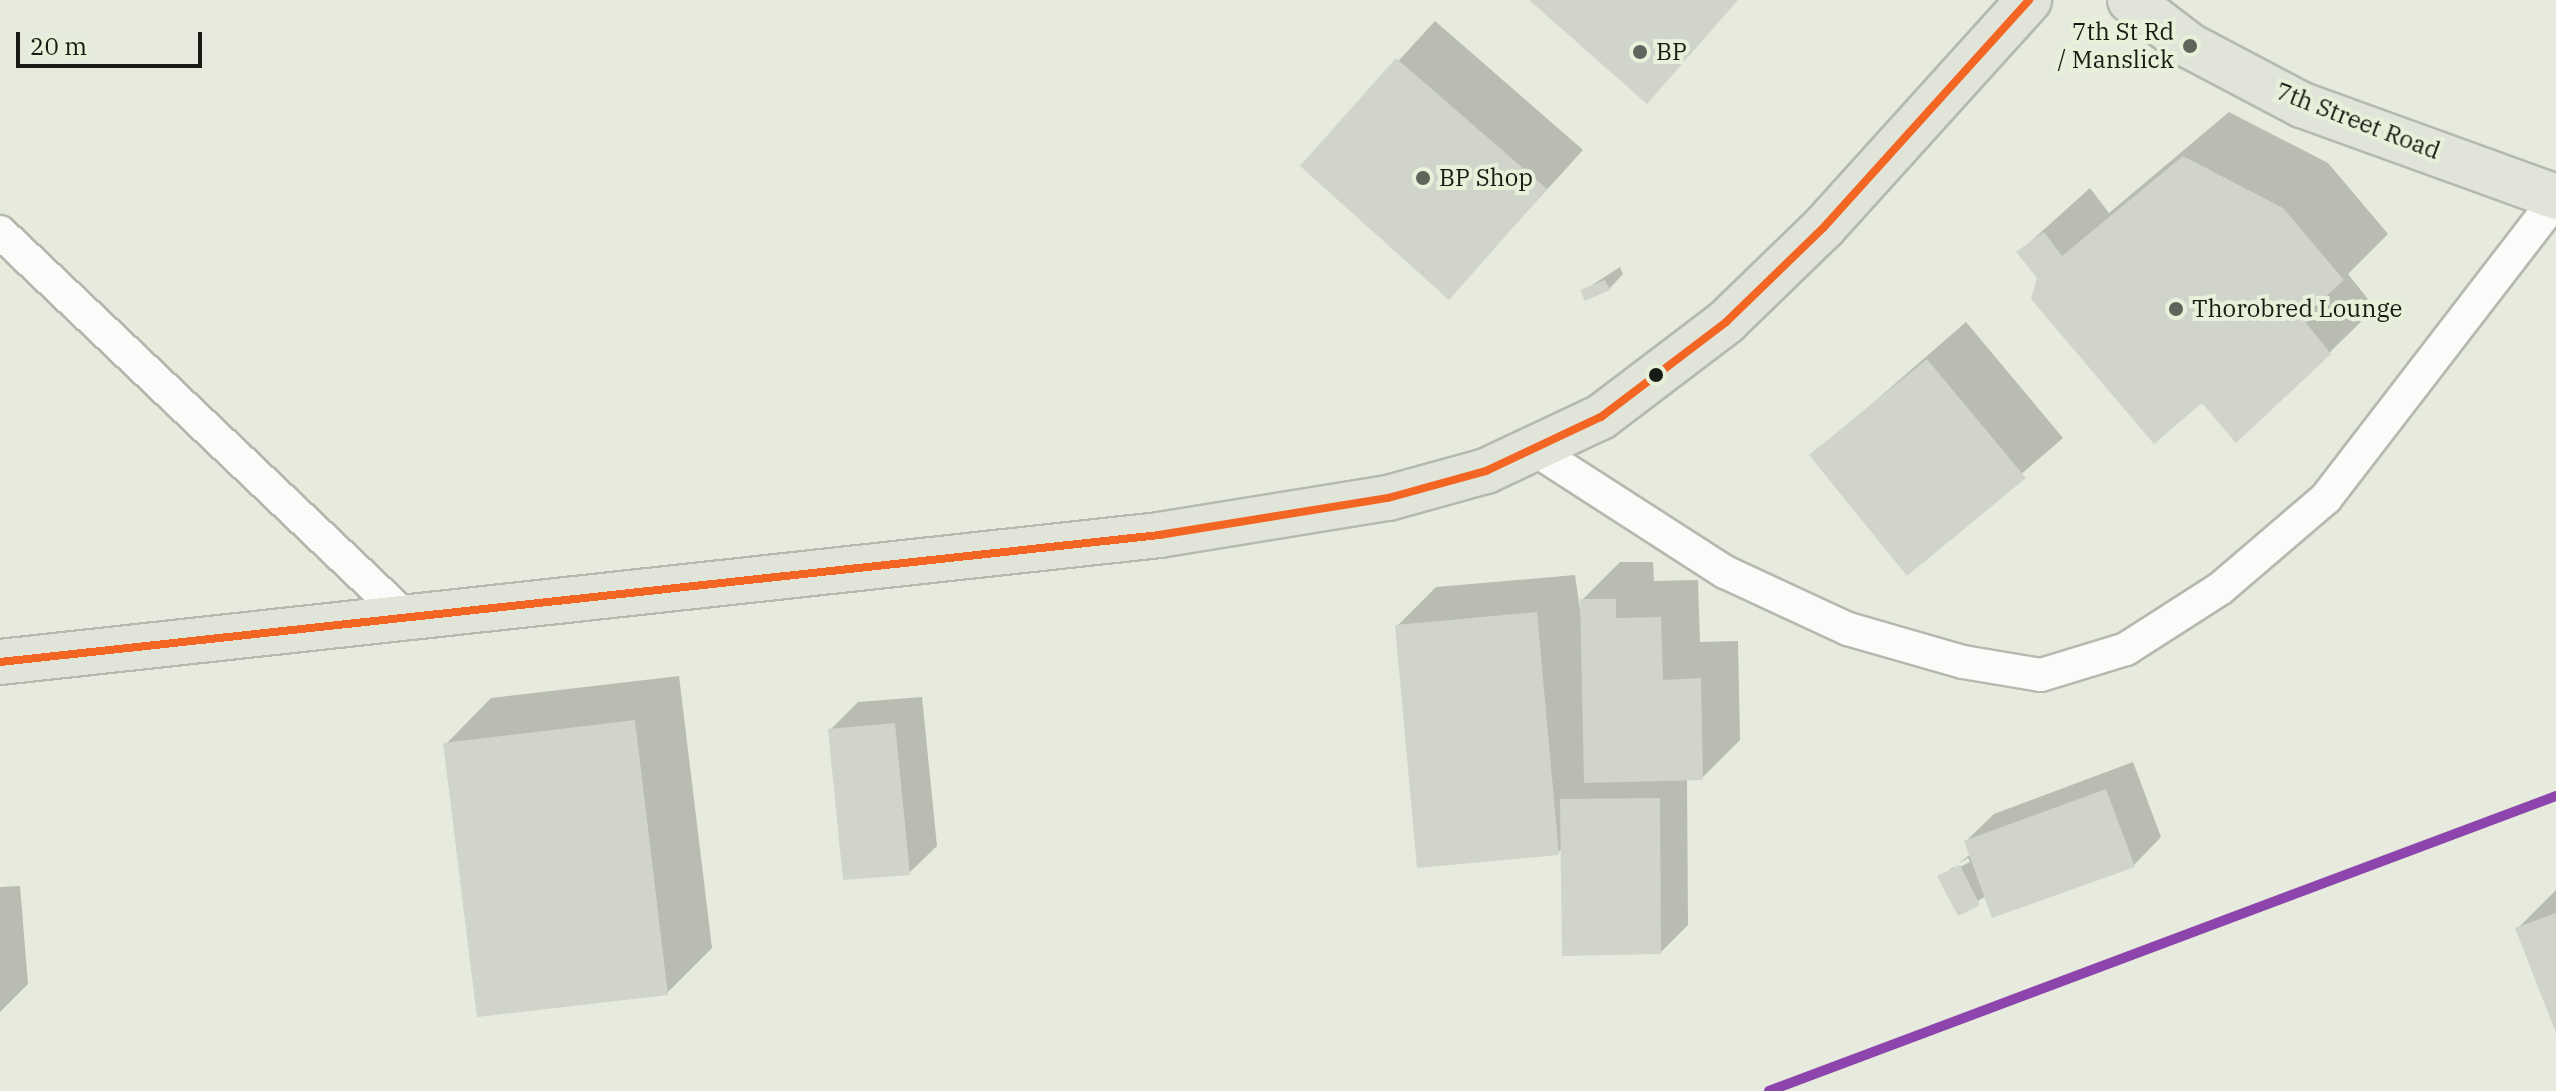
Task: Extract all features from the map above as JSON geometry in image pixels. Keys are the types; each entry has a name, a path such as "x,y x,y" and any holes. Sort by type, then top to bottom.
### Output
{"main road":[{"path":"0,662 410,621 1159,535 1388,498 1537,451 1613,409 1733,316 1824,227 2029,0"},
{"name":"7th Street Road","path":"2130,0 2190,46 2302,105 2556,198"}],"lane":[{"path":"1537,451 1725,572 1848,629 1963,662 2041,675 2126,649 2221,588 2326,498 2556,198"},
{"path":"0,232 410,621"}],"building":[{"name":"BP","path":"1529,0 1738,0 1647,104"},
{"name":"BP Shop","path":"1396,58 1547,189 1449,300 1300,166"},
{"name":"Thorobred Lounge","path":"2183,156 2283,208 2344,280 2302,318 2331,354 2236,443 2202,403 2154,444 2031,299 2037,278 2016,252 2044,232 2062,256"},
{"path":"1605,280 1610,290 1585,301 1580,290"},
{"path":"1927,359 2026,478 1907,576 1809,455"},
{"path":"1580,599 1616,599 1616,618 1661,617 1663,680 1701,678 1703,780 1584,783"},
{"path":"1537,612 1559,855 1417,868 1395,625"},
{"path":"635,720 668,995 477,1017 443,743"},
{"path":"895,723 910,875 843,880 828,729"},
{"path":"2106,789 2135,867 1992,918 1964,841"},
{"path":"1660,798 1661,954 1562,956 1560,799"},
{"path":"1960,865 1980,905 1958,916 1937,876"},
{"path":"2556,913 2556,1033 2515,928"}],"transit line":[{"path":"0,662 1159,535 1388,498 1486,471 1601,417 1726,322 1824,227 2029,0"},
{"path":"1769,1091 2556,796"}],"place":[{"name":"7th St Rd / Manslick","path":"2190,46"},
{"name":"BP","path":"1640,52"},
{"name":"BP Shop","path":"1423,178"},
{"name":"Thorobred Lounge","path":"2176,309"}]}
